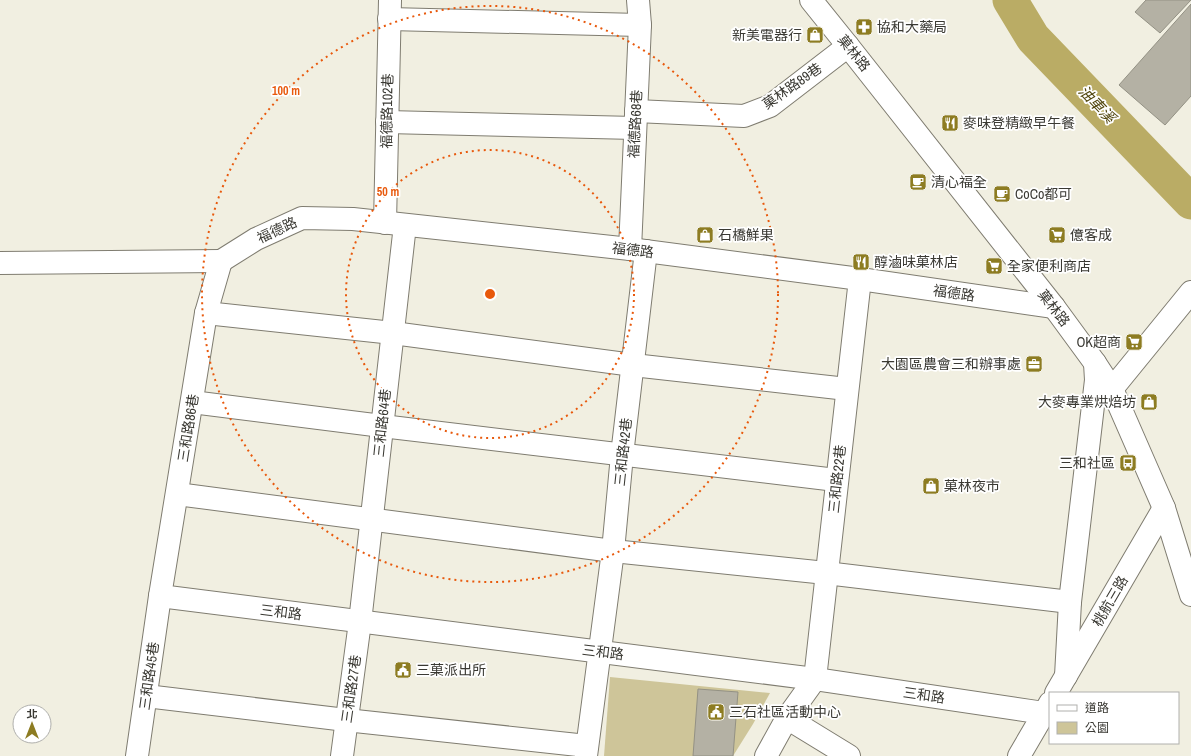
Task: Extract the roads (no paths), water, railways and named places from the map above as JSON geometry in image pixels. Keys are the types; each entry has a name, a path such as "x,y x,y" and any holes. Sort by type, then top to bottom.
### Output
{"street":[{"name":"福德路68巷","path":"638,0 640,26 636,120 638,250"},
{"name":"菓林路","path":"811,0 1054,307 1112,389 1164,508 1191,595"},
{"path":"389,10 640,26"},
{"name":"福德路102巷","path":"389,10 387,122 395,224"},
{"name":"菓林路89巷","path":"387,122 636,120 744,116 770,106 848,46"},
{"name":"福德路","path":"221,261 256,239 302,218 353,219 638,250 860,279 1054,307"},
{"name":"三和路64巷","path":"360,622 393,333 395,224"},
{"name":"三和路42巷","path":"586,751 613,551 622,455 633,365 638,250"},
{"path":"0,263 221,261"},
{"name":"三和路86巷","path":"160,596 206,312 221,261"},
{"name":"三和路22巷","path":"815,679 836,480 860,279"},
{"path":"1112,389 1191,292"},
{"path":"206,312 393,333 633,365 847,389"},
{"path":"1061,685 1096,380 1095,363"},
{"path":"192,402 836,480"},
{"path":"177,494 613,551 826,573 1070,602"},
{"name":"桃航三路","path":"1061,685 1164,508"},
{"name":"三和路","path":"160,596 1047,708"},
{"name":"三和路45巷","path":"137,756 160,596"},
{"name":"三和路27巷","path":"342,756 360,622"},
{"path":"766,756 787,718 815,679"},
{"path":"146,696 586,751"},
{"path":"1019,756 1047,708"},
{"path":"787,718 849,756"}],"waterway":[{"name":"油車溪","path":"1010,0 1033,38 1191,202"}],"place":[{"name":"協和大藥局","path":"864,27"},
{"name":"新美電器行","path":"815,35"},
{"name":"麥味登精緻早午餐","path":"950,123"},
{"name":"清心福全","path":"918,182"},
{"name":"CoCo都可","path":"1002,194"},
{"name":"石橋鮮果","path":"705,235"},
{"name":"億客成","path":"1057,235"},
{"name":"醇滷味菓林店","path":"861,262"},
{"name":"全家便利商店","path":"994,266"},
{"name":"OK超商","path":"1134,342"},
{"name":"大園區農會三和辦事處","path":"1034,364"},
{"name":"大麥專業烘焙坊","path":"1149,402"},
{"name":"三和社區","path":"1128,463"},
{"name":"菓林夜市","path":"931,486"},
{"name":"三菓派出所","path":"403,670"},
{"name":"三石社區活動中心","path":"716,712"}]}
